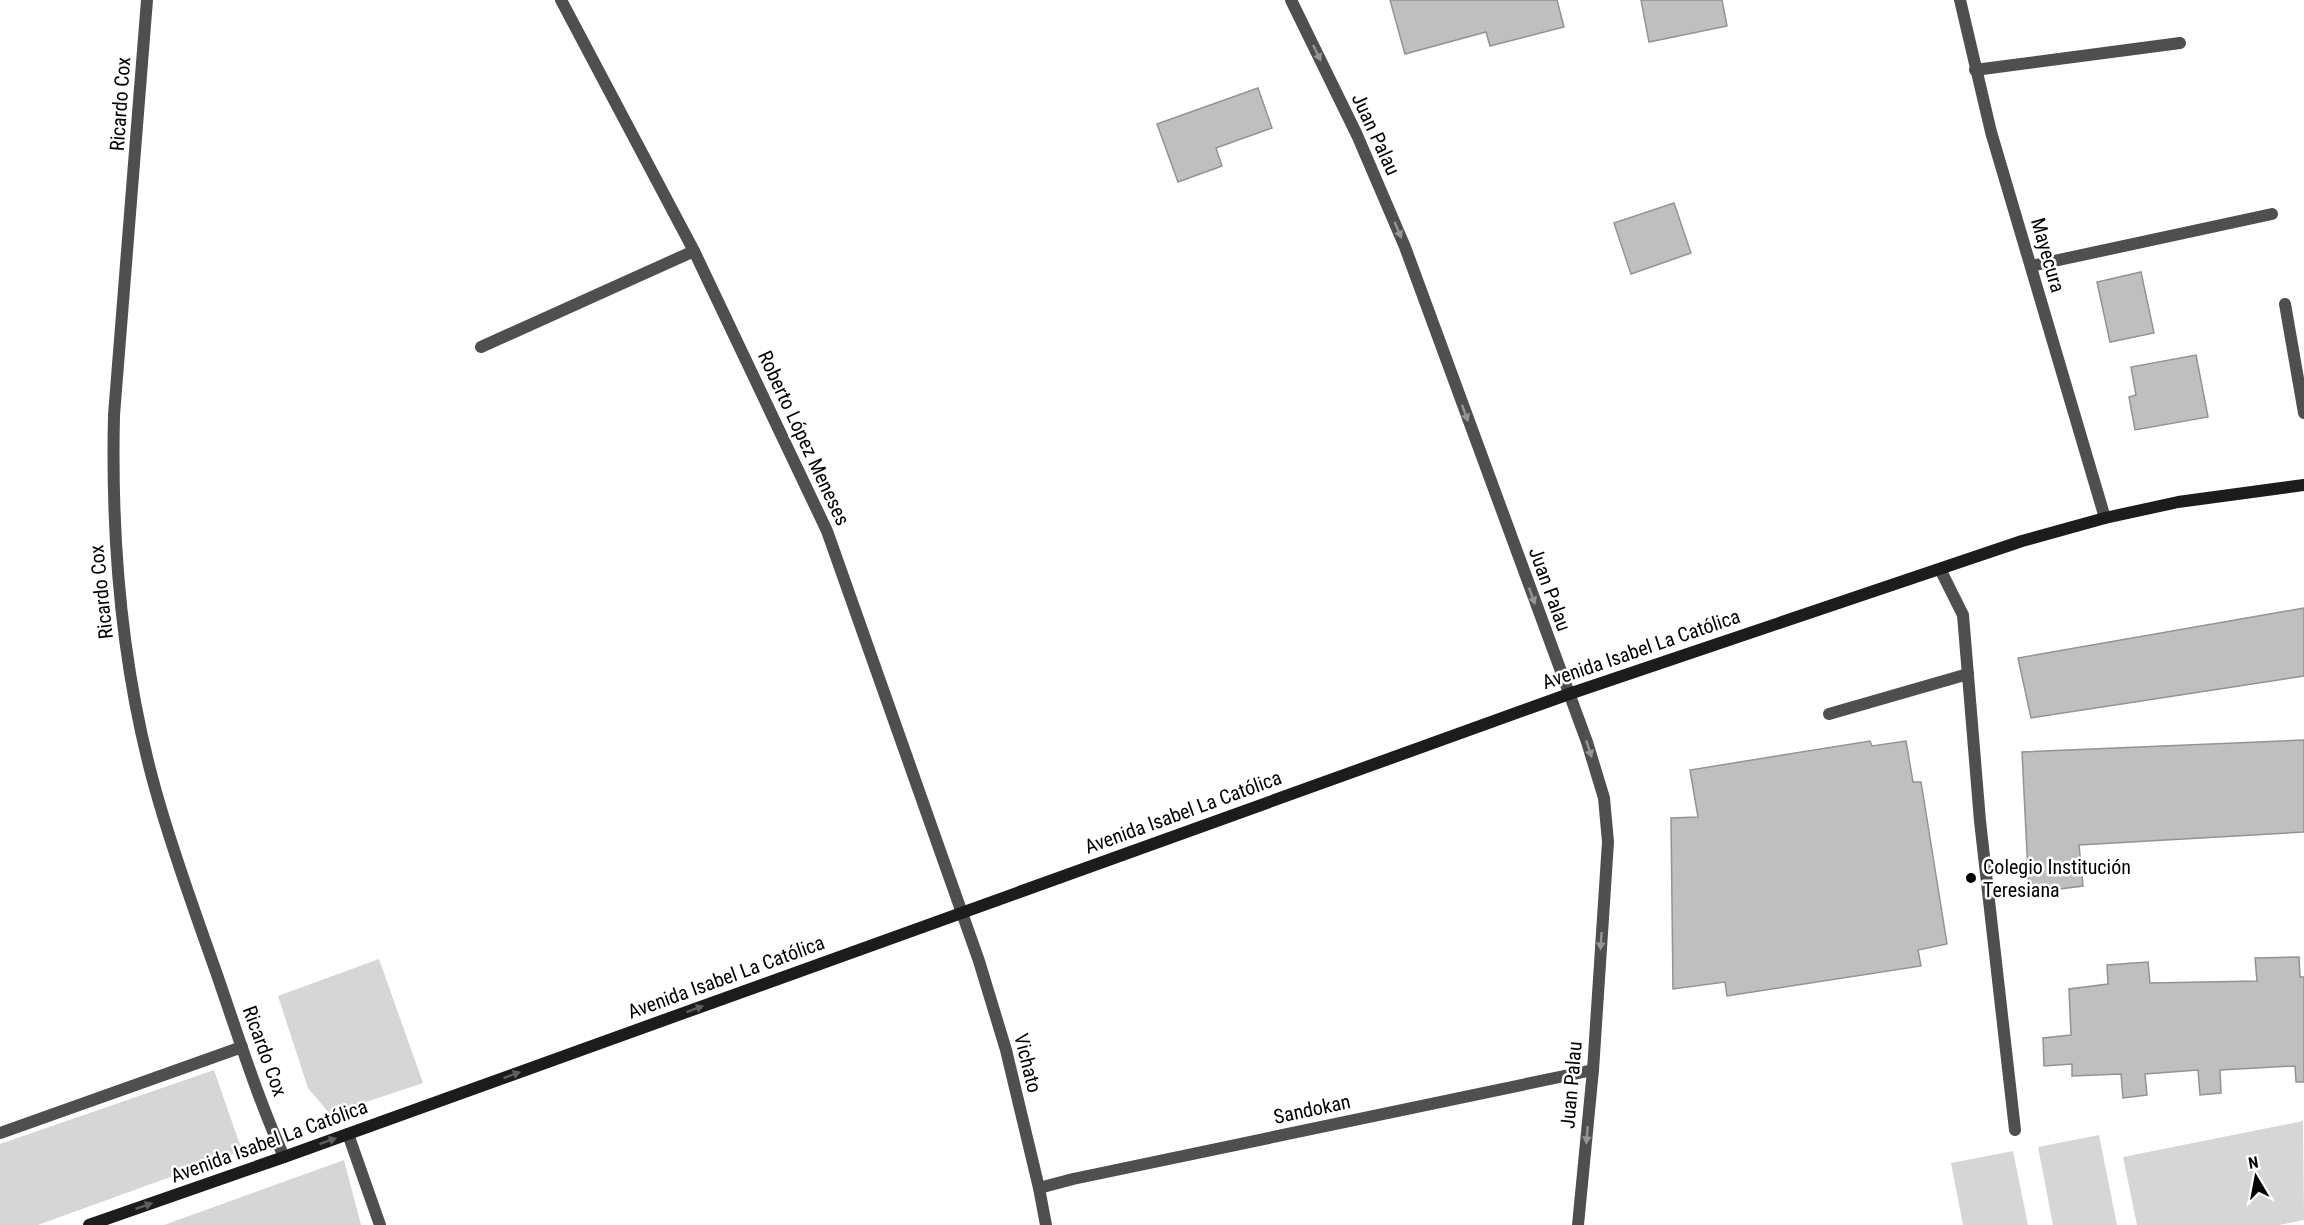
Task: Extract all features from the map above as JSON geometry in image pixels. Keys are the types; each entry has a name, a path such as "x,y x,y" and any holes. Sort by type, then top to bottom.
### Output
{"street":[{"name":"Ricardo Cox","path":"147,0 114,415 112,480 114,545 120,610 130,675 155,788 242,1047 284,1157"},
{"name":"Roberto López Meneses","path":"561,0 694,251 827,531 963,913"},
{"name":"Juan Palau","path":"1291,0 1357,135 1405,247 1569,694 1604,798 1608,842 1593,1070 1578,1225"},
{"name":"Mayecura","path":"1960,0 1976,70 2105,518"},
{"path":"1976,70 2180,43"},
{"path":"2031,266 2272,214"},
{"path":"481,348 694,251"},
{"path":"2285,304 2304,413"},
{"name":"Avenida Isabel La Católica","path":"89,1225 284,1157 1569,694 2022,541 2105,518 2178,502 2304,485"},
{"path":"1940,569 1963,615 1980,821 2014,1130"},
{"path":"1829,714 1968,674"},
{"name":"Vichato","path":"963,913 1006,1050 1046,1225"},
{"path":"0,1133 242,1047"},
{"name":"Sandokan","path":"1039,1188 1593,1070"},
{"path":"348,1134 380,1225"}],"shaded area":[{"path":"379,959 423,1083 330,1114 308,1088 278,996"},
{"path":"214,1070 242,1151 38,1225 0,1225 0,1144"},
{"path":"2303,1121 2304,1220 2279,1225 2137,1225 2123,1157"},
{"path":"2099,1135 2117,1225 2053,1225 2038,1147"},
{"path":"2013,1151 2028,1225 1963,1225 1951,1163"},
{"path":"344,1160 361,1225 164,1225"}],"building":[{"path":"1390,0 1557,0 1564,27 1490,46 1486,32 1405,54"},
{"path":"1641,0 1722,0 1727,26 1649,42"},
{"path":"1258,88 1272,128 1216,148 1222,166 1178,182 1157,124"},
{"path":"1674,203 1691,253 1631,274 1614,223"},
{"path":"2141,272 2154,333 2110,342 2097,282"},
{"path":"2196,355 2208,417 2135,430 2129,397 2136,395 2131,367"},
{"path":"2304,608 2304,676 2031,718 2018,658"},
{"path":"2304,740 2304,832 2079,845 2083,886 2029,893 2022,752"},
{"path":"1870,741 1872,746 1906,741 1913,782 1921,782 1947,944 1918,950 1921,966 1727,996 1725,982 1673,989 1671,818 1698,817 1690,770"},
{"path":"2299,957 2300,977 2304,977 2304,1082 2296,1082 2295,1066 2220,1070 2221,1093 2200,1095 2198,1070 2145,1074 2147,1095 2123,1098 2121,1074 2072,1076 2072,1064 2044,1066 2043,1038 2071,1035 2069,989 2108,984 2107,965 2148,962 2150,983 2257,981 2255,958"}],"place":[{"name":"Colegio Institución Teresiana","path":"1971,878"}]}
